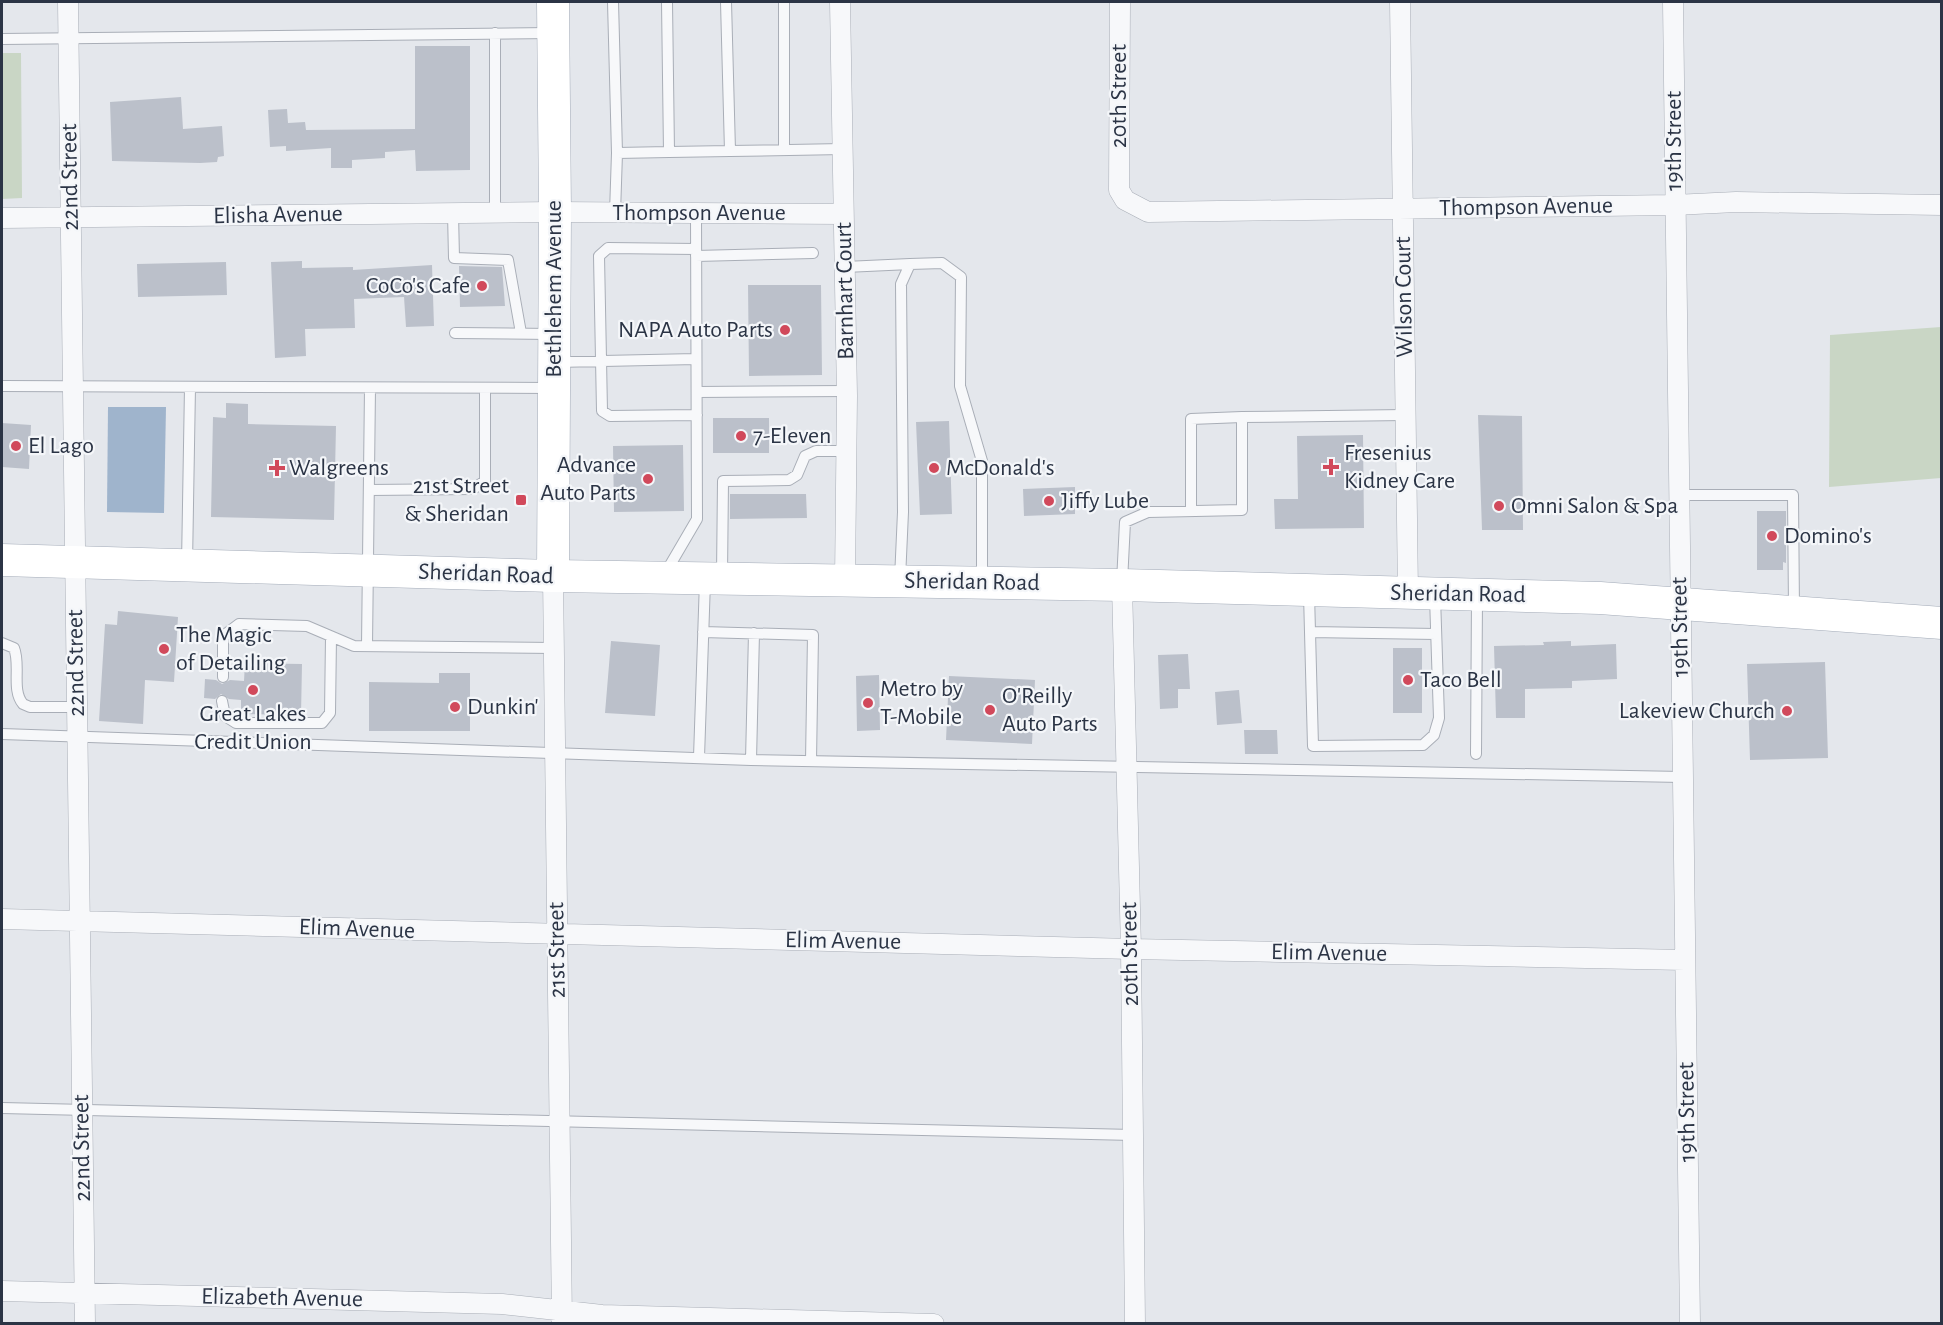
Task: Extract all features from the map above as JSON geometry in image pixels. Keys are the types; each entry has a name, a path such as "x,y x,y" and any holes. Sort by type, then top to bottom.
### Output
{"main road":[{"name":"Bethlehem Avenue","path":"553,2 555,212 553,576"},
{"name":"Sheridan Road","path":"2,560 553,576 982,582 1477,595 1680,603 1941,622"}],"street":[{"name":"22nd Street","path":"68,2 85,1323"},
{"name":"Barnhart Court","path":"840,2 847,391 845,580"},
{"name":"20th Street","path":"1119,190 1120,2"},
{"name":"Wilson Court","path":"1400,2 1405,415 1421,594"},
{"name":"19th Street","path":"1673,2 1690,1323"},
{"name":"Thompson Avenue","path":"1119,190 1125,200 1148,213 1674,205 1736,202 1941,205"},
{"name":"Thompson Avenue","path":"555,212 843,214"},
{"name":"Elisha Avenue","path":"2,218 555,212"},
{"name":"21st Street","path":"553,576 562,1317"},
{"name":"20th Street","path":"1122,585 1131,949 1135,1323"},
{"name":"Elim Avenue","path":"2,919 1131,949 1685,960"},
{"name":"Elizabeth Avenue","path":"2,1291 502,1304 562,1317 602,1315 854,1323 934,1323"}],"lane":[{"path":"613,2 617,153 615,213"},
{"path":"667,2 669,152"},
{"path":"726,2 730,151"},
{"path":"784,2 784,149"},
{"path":"495,33 495,213"},
{"path":"2,39 553,33"},
{"path":"617,153 843,149"},
{"path":"453,213 454,258 507,260 521,333 554,361"},
{"path":"663,578 697,519 696,213"},
{"path":"697,415 610,416 602,411 599,256 608,248 696,253 813,253"},
{"path":"845,267 942,263 961,277 960,386 982,461 982,582"},
{"path":"900,581 903,512 901,284 910,264"},
{"path":"455,333 521,333"},
{"path":"2,386 485,388 554,361 696,359"},
{"path":"187,565 190,387"},
{"path":"367,646 370,387"},
{"path":"369,490 472,489 484,481 485,388"},
{"path":"697,392 847,391"},
{"path":"1191,511 1191,419 1405,415"},
{"path":"1122,585 1125,522 1148,512 1242,510 1242,417"},
{"path":"699,757 703,632 713,578 723,481 789,480 797,475 805,456 816,451 847,451"},
{"path":"1678,495 1793,495 1794,610"},
{"path":"1309,590 1313,746 1423,745 1434,735 1439,718 1436,634 1421,594"},
{"path":"1476,754 1477,595"},
{"path":"223,677 224,636 239,624 307,626 354,646 554,648"},
{"path":"703,632 813,635 811,761"},
{"path":"1310,632 1436,634"},
{"path":"751,760 753,633"},
{"path":"222,701 225,716 236,723 322,723 330,713 331,637"},
{"path":"2,643 14,648 17,655 18,694 24,704 30,707 76,706"},
{"path":"2,734 751,760 1682,777"},
{"path":"2,1108 1132,1135"}],"green space":[{"path":"2,53 21,53 22,198 2,199"},
{"path":"1941,327 1941,478 1829,487 1830,335"}],"water":[{"path":"108,407 166,407 164,513 107,512"}],"building":[{"path":"415,46 470,46 470,170 416,171 415,150 385,152 385,158 352,160 352,168 331,168 331,148 286,151 286,146 270,147 268,110 287,109 288,123 305,122 306,130 415,129"},
{"path":"181,97 183,129 222,126 224,156 218,157 217,162 200,163 112,161 110,102"},
{"path":"302,261 302,268 353,267 353,270 432,265 434,326 406,327 404,297 354,299 355,328 305,329 306,356 275,358 271,262"},
{"path":"226,262 227,295 138,297 137,264"},
{"name":"CoCo's Cafe","path":"459,266 502,267 505,306 460,307"},
{"name":"NAPA Auto Parts","path":"748,285 821,285 822,375 749,376"},
{"name":"Walgreens","path":"226,403 248,404 248,424 336,426 334,520 211,517 213,417 226,418"},
{"path":"1478,415 1522,416 1523,530 1482,530"},
{"name":"7-Eleven","path":"713,418 769,418 769,453 713,453"},
{"name":"McDonald's","path":"949,421 952,514 920,515 916,422"},
{"name":"El Lago","path":"2,423 31,425 29,469 2,467"},
{"name":"Fresenius Kidney Care","path":"1363,435 1364,528 1275,529 1274,499 1298,499 1297,436"},
{"name":"Advance Auto Parts","path":"683,445 684,511 614,512 613,446"},
{"name":"Jiffy Lube","path":"1075,487 1075,514 1024,516 1023,489"},
{"name":"7-Eleven","path":"730,494 806,494 807,518 730,519"},
{"name":"Domino's","path":"1757,511 1786,511 1786,563 1783,562 1783,570 1757,570"},
{"path":"118,611 178,617 174,682 145,680 143,724 99,721 105,624 117,625"},
{"path":"611,641 660,645 655,716 605,713"},
{"path":"1571,641 1571,646 1616,644 1617,679 1572,681 1572,688 1525,689 1525,718 1496,718 1494,646 1544,645 1543,642"},
{"name":"Taco Bell","path":"1393,648 1422,648 1422,713 1393,713"},
{"path":"1188,654 1190,689 1178,689 1178,708 1160,709 1158,655"},
{"name":"Lakeview Church","path":"1825,662 1828,758 1750,760 1747,664"},
{"name":"Great Lakes Credit Union","path":"245,663 302,664 301,715 241,714 241,700 229,699 221,694 215,699 204,698 205,679 216,680 222,684 230,680 244,681"},
{"path":"439,673 470,673 470,731 369,731 369,682 439,683"},
{"name":"Metro by T-Mobile","path":"879,675 880,730 857,731 856,676"},
{"name":"O'Reilly Auto Parts","path":"949,676 1035,680 1032,744 946,740"},
{"path":"1239,690 1242,723 1217,725 1215,692"},
{"path":"1244,730 1277,730 1278,754 1245,754"}],"place":[{"name":"CoCo's Cafe","path":"482,286"},
{"name":"NAPA Auto Parts","path":"785,330"},
{"name":"7-Eleven","path":"741,436"},
{"name":"El Lago","path":"16,446"},
{"name":"Fresenius Kidney Care","path":"1331,467"},
{"name":"Walgreens","path":"277,468"},
{"name":"McDonald's","path":"934,468"},
{"name":"Advance Auto Parts","path":"648,479"},
{"name":"21st Street & Sheridan","path":"521,500"},
{"name":"Jiffy Lube","path":"1049,501"},
{"name":"Omni Salon & Spa","path":"1499,506"},
{"name":"Domino's","path":"1772,536"},
{"name":"The Magic of Detailing","path":"164,649"},
{"name":"Taco Bell","path":"1408,680"},
{"name":"Great Lakes Credit Union","path":"253,690"},
{"name":"Metro by T-Mobile","path":"868,703"},
{"name":"Dunkin'","path":"455,707"},
{"name":"O'Reilly Auto Parts","path":"990,710"},
{"name":"Lakeview Church","path":"1787,711"}]}
